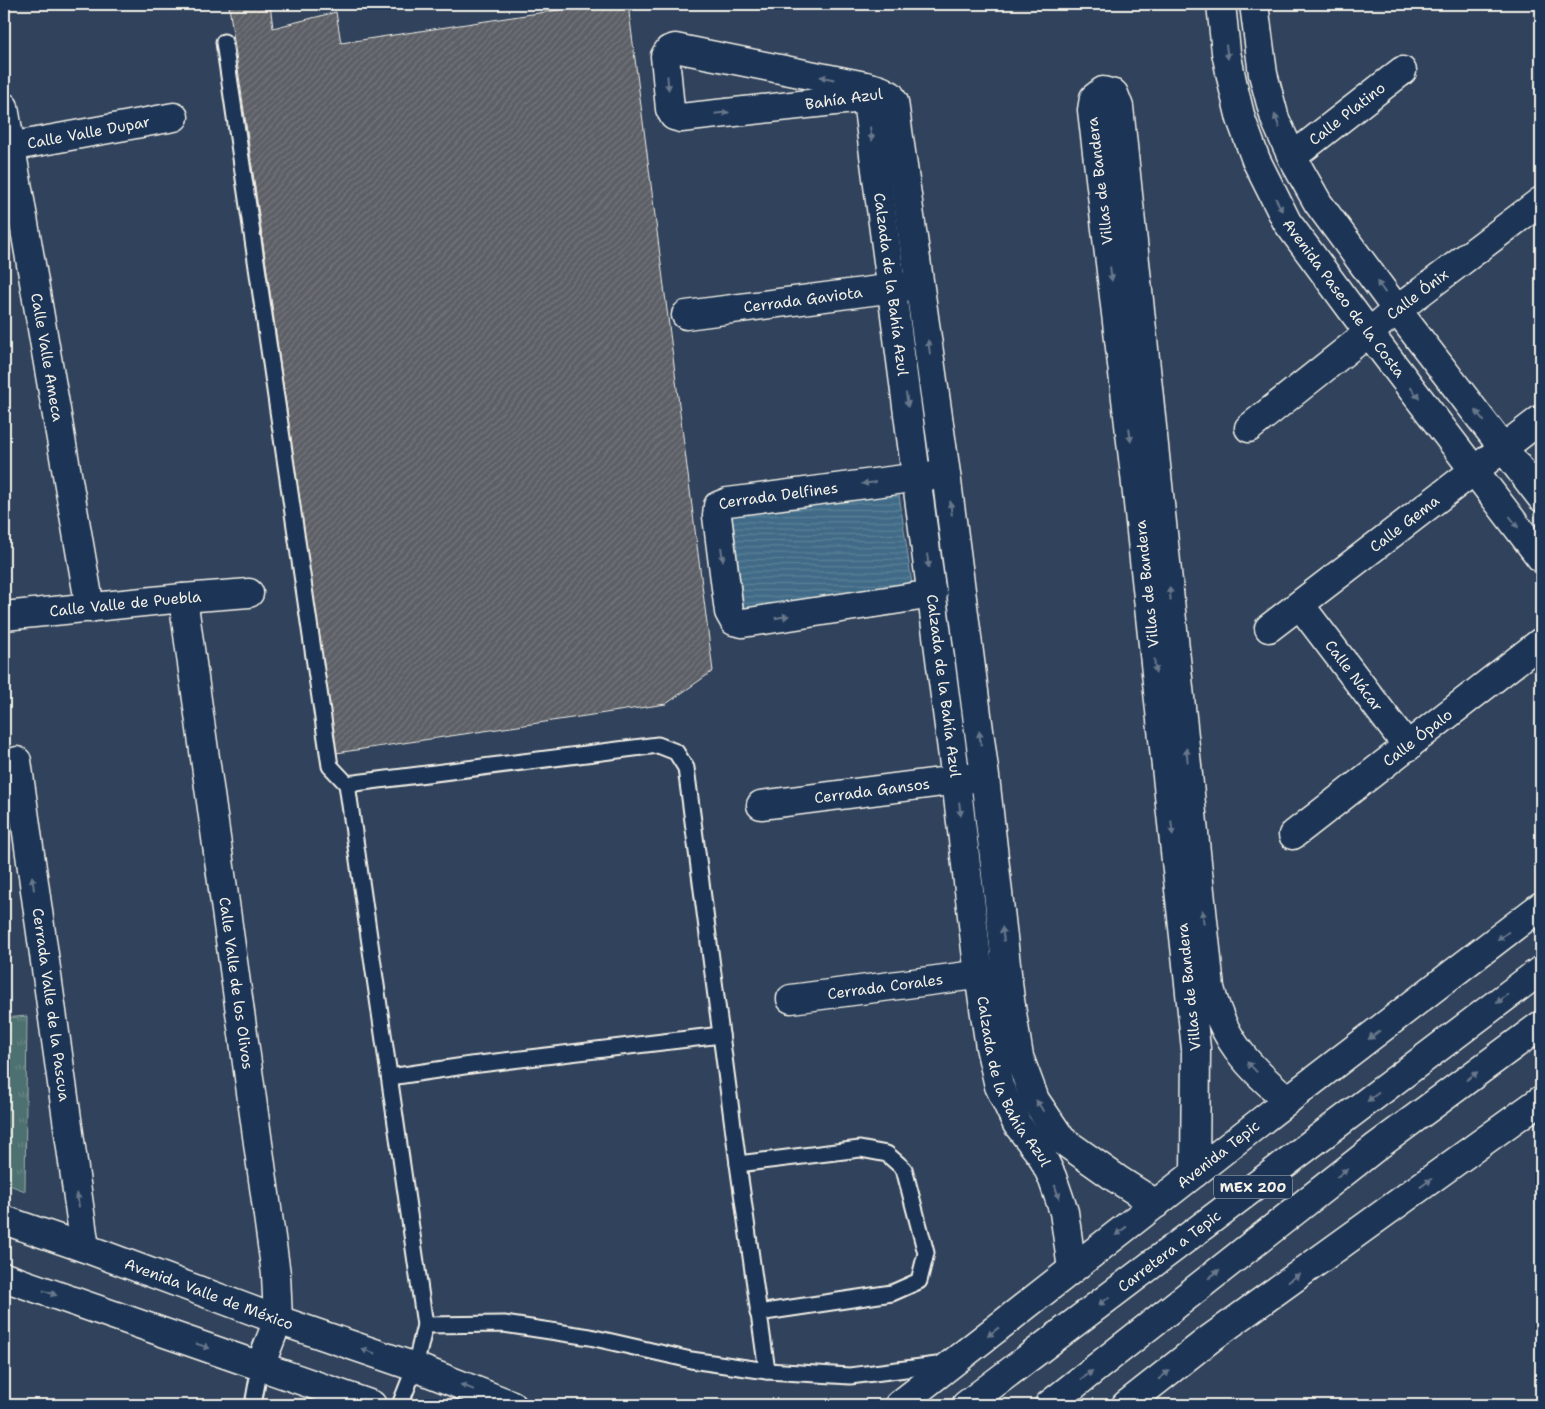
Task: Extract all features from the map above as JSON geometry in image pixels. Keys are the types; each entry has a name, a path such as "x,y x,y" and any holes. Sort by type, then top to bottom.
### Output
{"main road":[{"name":"Avenida Paseo de la Costa","path":"1221,4 1226,52 1241,119 1256,160 1287,222 1369,333 1541,558"},
{"path":"1254,4 1263,74 1275,119 1292,157 1318,203 1397,310 1541,496"},
{"name":"Bahía Azul","path":"675,48 874,93 681,118 674,116 670,109 665,56 669,50 675,48"},
{"name":"Calle Platino","path":"1292,157 1402,71"},
{"name":"Villas de Bandera","path":"1195,1173 1196,1049 1147,474 1119,107 1114,94 1103,91 1094,98 1092,110 1147,474 1210,988 1216,1011 1228,1037 1251,1066 1288,1100"},
{"name":"Calzada de la Bahía Azul","path":"1072,1269 1064,1212 1052,1177 1052,1148 1019,1057 946,474 894,102 874,93 892,288 933,594 979,975 990,1047 999,1086 1017,1124 1052,1148 1117,1179 1156,1204"},
{"name":"Calle Valle Ameca","path":"4,107 7,147 90,608"},
{"name":"Calle Valle Dupar","path":"7,147 174,117"},
{"name":"Calle Ónix","path":"1249,428 1397,310 1541,201"},
{"name":"Cerrada Gaviota","path":"686,316 920,284"},
{"name":"Calle Gema","path":"1269,628 1541,419"},
{"name":"Cerrada Delfines","path":"933,594 743,623 734,622 729,612 717,516 718,506 728,502 946,474"},
{"name":"Calle Valle de Puebla","path":"4,616 249,593"},
{"name":"Calle Valle de los Olivos","path":"183,598 276,1274 278,1320 260,1366"},
{"name":"Calle Nácar","path":"1300,605 1408,747"},
{"name":"Calle Ópalo","path":"1293,835 1541,642"},
{"name":"Cerrada Valle de la Pascua","path":"17,761 13,808 85,1248"},
{"name":"Cerrada Gansos","path":"761,805 984,777"},
{"name":"Avenida Tepic","path":"898,1405 1288,1100 1541,906"},
{"name":"Cerrada Corales","path":"791,999 1007,970"},
{"name":"Carretera a Tepic","path":"966,1405 1541,970"},
{"name":"MEX 200","path":"1049,1405 1376,1147 1541,1025"},
{"path":"1196,1049 1228,1037"},
{"path":"1126,1405 1219,1332 1541,1100"},
{"name":"Avenida Valle de México","path":"4,1220 278,1320 414,1366 512,1405"},
{"path":"4,1277 260,1366 337,1399 372,1405"},
{"path":"885,1405 924,1386"}],"lane":[{"path":"224,42 330,766 347,784 425,1324 414,1366 400,1405"},
{"path":"347,784 658,745 676,752 686,768 767,1372"},
{"path":"390,1077 471,1065 721,1035"},
{"path":"738,1164 860,1149 887,1154 904,1169 926,1253 920,1281 892,1293 758,1313"},
{"path":"425,1324 504,1324 590,1337 691,1360 767,1372 850,1376 954,1363"},
{"path":"253,1405 260,1366"}],"green space":[{"path":"27,1016 25,1191 4,1183 4,1018"}],"water":[{"path":"898,488 912,584 744,609 732,513"}],"building":[{"path":"239,4 270,4 273,28 336,12 341,43 598,4 628,4 713,671 666,704 336,753 229,6"}]}
